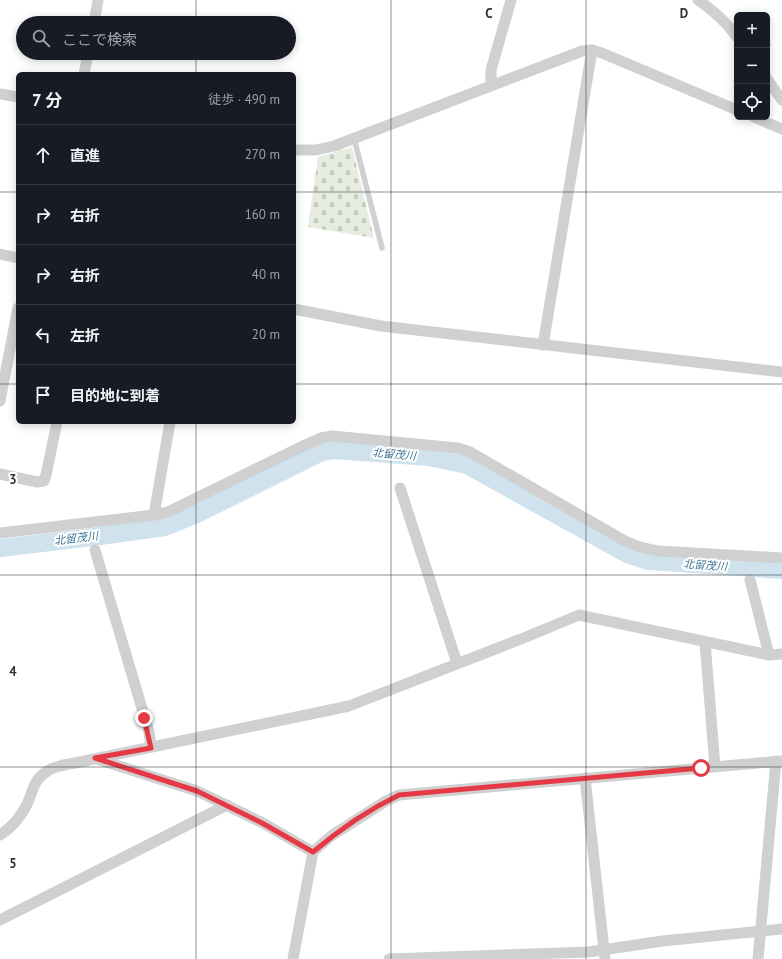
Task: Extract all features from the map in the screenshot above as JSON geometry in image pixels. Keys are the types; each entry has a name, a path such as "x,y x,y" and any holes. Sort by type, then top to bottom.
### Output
{"street":[{"path":"95,16 98,0"},
{"path":"491,86 491,70 512,0"},
{"path":"698,0 729,25 734,32"},
{"path":"543,345 592,50"},
{"path":"296,150 316,150 334,146 582,51 592,50 734,109"},
{"path":"84,72 87,60"},
{"path":"770,83 782,100"},
{"path":"0,94 16,97"},
{"path":"761,120 782,129"},
{"path":"0,254 16,258"},
{"path":"296,310 381,326 782,372"},
{"path":"0,400 16,318"},
{"path":"0,474 37,482 44,481 57,424"},
{"path":"154,515 170,424"},
{"path":"0,533 154,515 168,512 303,446 321,438 332,436 458,448 470,452 625,541 640,547 658,551 782,558"},
{"path":"400,488 457,663"},
{"path":"95,550 149,732 151,748"},
{"path":"750,580 769,655"},
{"path":"0,835 9,829 19,819 26,807 35,784 41,776 53,768 64,764 151,748 349,706 579,615 769,655 782,654"},
{"path":"705,642 715,767"},
{"path":"95,758 197,791 262,823 313,852"},
{"path":"293,959 313,852 332,836 386,801 399,795 779,761 758,959"},
{"path":"586,778 604,954"},
{"path":"0,920 227,805"},
{"path":"389,959 588,952 604,954 663,941 782,929"}],"lane":[{"path":"354,138 382,248"}],"green space":[{"path":"352,147 374,238 308,227 318,157"}],"waterway":[{"name":"北留茂川","path":"0,548 165,527 195,515 322,452 334,450 429,457 467,465 627,554 648,561 782,570"}],"route":[{"path":"144,718 149,732 151,748 95,758 197,791 262,823 313,852 332,836 386,801 399,795 701,768"}]}
